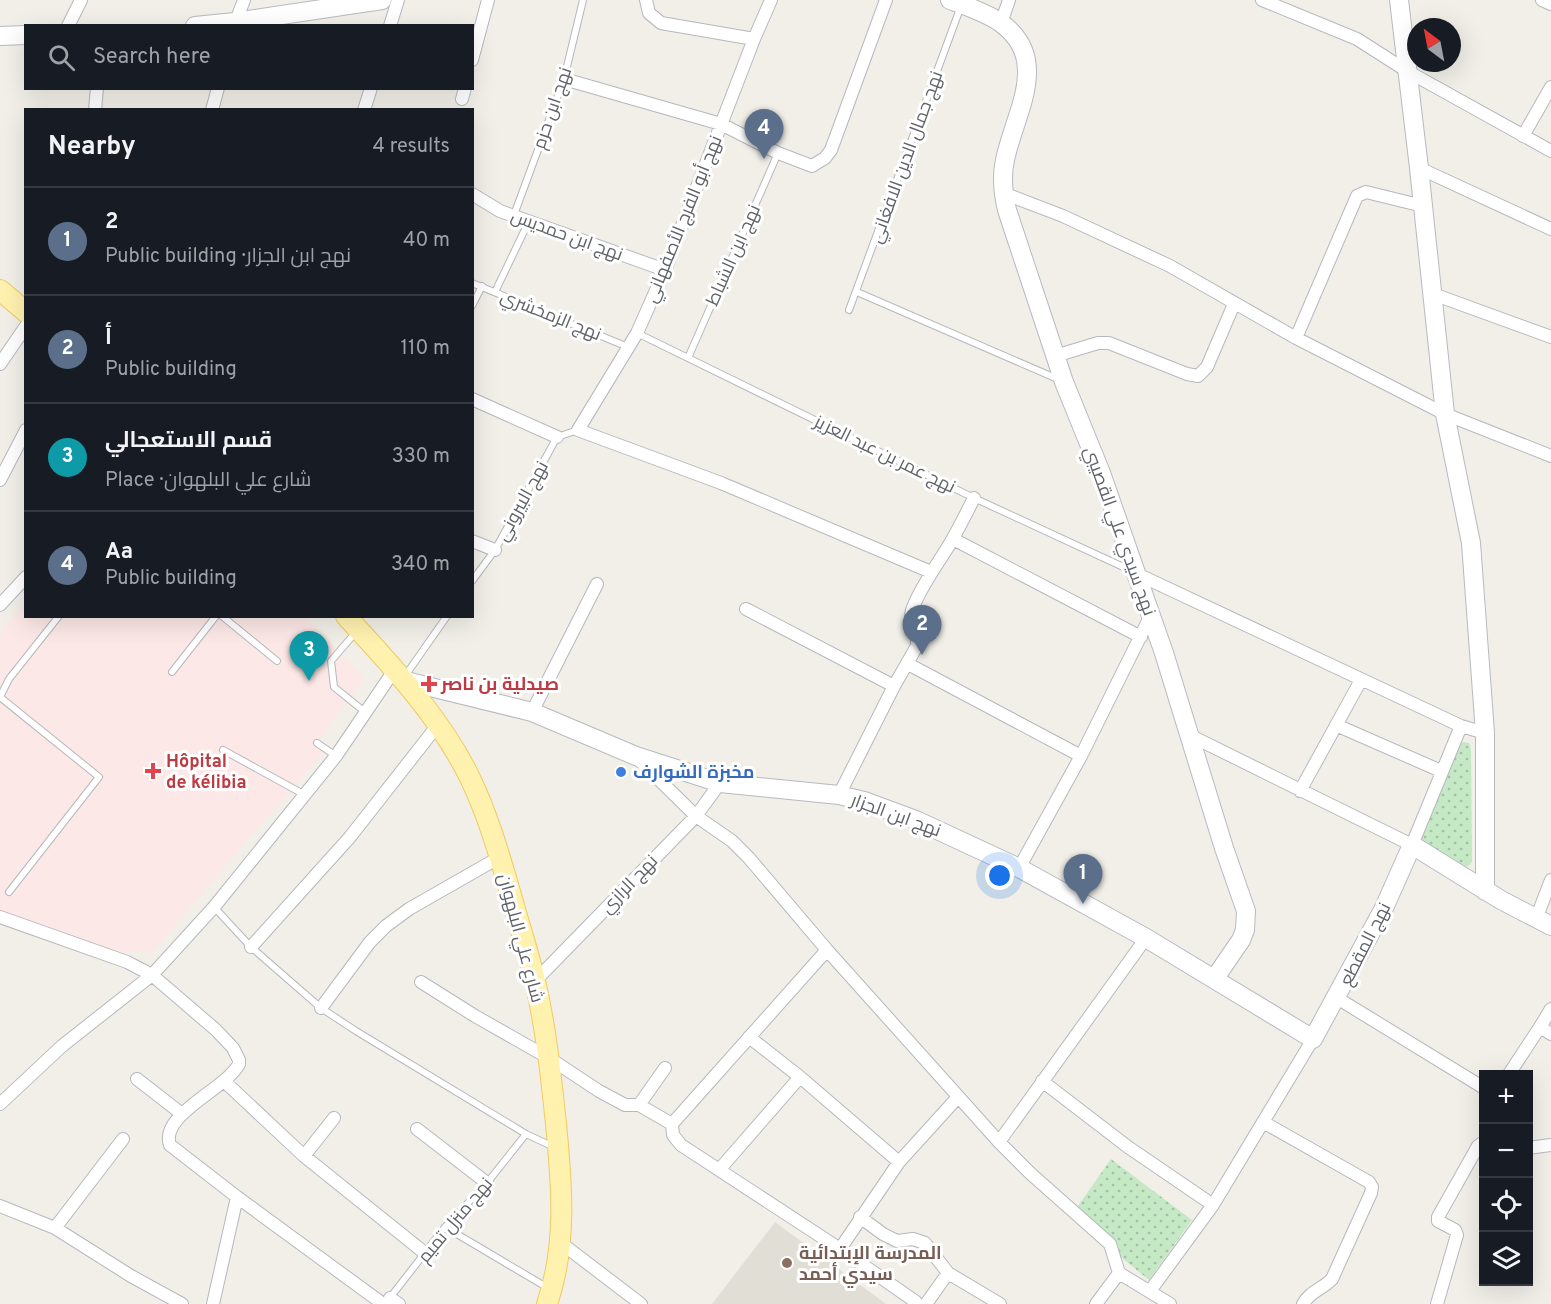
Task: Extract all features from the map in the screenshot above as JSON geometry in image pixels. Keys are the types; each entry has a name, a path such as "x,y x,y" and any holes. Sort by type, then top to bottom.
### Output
{"main road":[{"path":"0,290 24,312"},
{"name":"شارع علي البلهوان","path":"352,623 401,676 470,777 500,857 535,981 549,1058 559,1150 562,1215 561,1243 550,1297"}],"street":[{"path":"69,24 81,0"},
{"path":"244,0 235,24 381,0"},
{"path":"391,24 398,0"},
{"path":"474,52 488,0"},
{"path":"646,0 649,13 661,23 754,39"},
{"name":"نهج أبو الفرج الأصفهاني","path":"578,430 637,333 665,270 771,0"},
{"path":"564,79 721,124 778,153 812,166 825,158 831,150 886,0"},
{"path":"956,2 1001,23 1009,0"},
{"path":"1262,0 1357,39 1407,70"},
{"path":"1399,0 1407,70"},
{"path":"1542,0 1551,4"},
{"name":"نهج سيدي علي القصيبي","path":"1001,23 1022,49 1027,63 1028,78 1004,161 1003,193 1007,210 1064,382 1101,473 1164,653 1246,912 1245,930 1241,940 1215,978"},
{"path":"0,36 24,35"},
{"path":"1407,72 1424,206 1445,414 1471,543 1485,733 1485,891"},
{"path":"1411,72 1551,151"},
{"path":"1523,136 1551,87"},
{"path":"95,108 97,90"},
{"path":"213,108 217,90"},
{"path":"365,108 370,90"},
{"path":"1419,168 1551,229"},
{"path":"1296,338 1357,196 1366,192 1424,206"},
{"path":"1003,193 1063,216 1140,251 1203,283 1234,304 1296,338 1445,414 1551,456"},
{"name":"نهج ابن حمديس","path":"474,195 500,210 665,270"},
{"path":"1433,294 1551,337"},
{"path":"1055,356 1098,343 1109,343 1187,374 1198,376 1207,367 1234,304"},
{"path":"0,364 24,315"},
{"path":"474,400 557,437"},
{"path":"578,430 721,483 931,572"},
{"path":"0,480 24,434"},
{"path":"839,795 918,641 911,621 911,612 931,572 953,539 974,498"},
{"path":"953,539 1141,637"},
{"path":"474,542 495,550"},
{"path":"1135,573 1461,726 1485,733"},
{"path":"0,605 24,579"},
{"path":"532,712 597,584"},
{"path":"746,609 894,686"},
{"path":"1019,868 1081,756 1150,617"},
{"path":"908,664 1081,756"},
{"path":"0,1104 62,1046 152,975 214,907 336,756 365,712 401,676"},
{"name":"نهج ابن الجزار","path":"401,676 532,712 636,756 720,783 839,795 864,801 918,821 1019,868 1146,938 1215,978 1313,1040"},
{"path":"1300,791 1361,680"},
{"path":"1336,725 1441,771"},
{"path":"251,947 350,837 437,726"},
{"path":"1412,845 1461,726"},
{"path":"1189,735 1412,845 1485,891 1544,922 1551,880"},
{"path":"636,756 696,816 732,841 749,858 999,1142 1030,1173 1110,1244 1119,1273 1170,1304"},
{"name":"نهج الرازي","path":"535,981 696,816 720,783"},
{"name":"نهج المقطع","path":"1313,1040 1384,908 1412,845"},
{"path":"321,1008 370,942 386,926 409,909 500,857"},
{"path":"0,917 127,962 152,975 216,1030 233,1048 239,1064 225,1082 182,1113 169,1131 170,1145 237,1197 389,1302"},
{"path":"999,1142 1146,938"},
{"path":"828,950 672,1124 673,1135 678,1143 918,1303 948,1274"},
{"path":"421,982 613,1099 624,1105 639,1105 672,1124"},
{"path":"1337,998 1479,1085"},
{"path":"1512,1070 1551,1009"},
{"path":"1540,1027 1551,1034"},
{"path":"749,1037 800,1077 899,1162"},
{"path":"1150,1291 1213,1205 1313,1040"},
{"path":"639,1105 665,1068"},
{"path":"719,1170 800,1077"},
{"path":"138,1079 182,1113"},
{"path":"1042,1081 1128,1147 1213,1205"},
{"path":"225,1082 304,1156 426,1254"},
{"path":"840,1249 899,1162 958,1097"},
{"path":"304,1156 334,1118"},
{"path":"1263,1122 1369,1182 1372,1187 1332,1279 1314,1291 1303,1304"},
{"path":"417,1129 487,1183"},
{"path":"55,1228 123,1139"},
{"path":"1533,1147 1551,1145"},
{"path":"1437,1304 1457,1235 1455,1230 1438,1221 1438,1217 1479,1150"},
{"path":"213,1304 237,1197"},
{"path":"0,1206 55,1228 131,1276 182,1304"},
{"path":"860,1217 897,1241 913,1239 925,1243 948,1274 1000,1304"},
{"path":"561,1243 641,1304"},
{"path":"1096,1304 1119,1273"}],"lane":[{"name":"نهج ابن حزم","path":"514,215 564,79 583,0"},
{"name":"نهج جمال الدين الافغاني","path":"849,310 956,2"},
{"name":"نهج ابن الشباط","path":"688,358 778,153"},
{"path":"495,292 530,221"},
{"name":"نهج الزمخشري","path":"474,284 629,347"},
{"path":"474,302 482,286"},
{"path":"857,292 1064,382"},
{"name":"نهج عمر بن عبد العزيز","path":"637,333 974,498 1135,573"},
{"path":"557,437 578,430"},
{"name":"نهج البيروني","path":"474,578 495,550 557,437"},
{"path":"9,892 99,777 0,697 9,679 57,618"},
{"path":"172,672 214,618"},
{"path":"224,618 278,661"},
{"path":"401,676 445,618"},
{"path":"352,623 331,661 334,687 365,712"},
{"path":"317,743 336,756"},
{"path":"223,750 304,795"},
{"path":"214,907 251,947 321,1008 526,1134 559,1150"},
{"name":"نهج منزل تميم","path":"389,1302 445,1227 487,1183 526,1134"},
{"path":"445,1227 550,1297"}],"shaded area":[{"name":"Hôpital de kélibia","path":"24,604 24,618 307,618 364,678 315,746 322,753 152,952 108,951 24,934 0,924 0,632"},
{"name":"المدرسة الإبتدائية سيدي أحمد","path":"775,1222 886,1304 712,1304"}],"green space":[{"path":"1469,743 1471,749 1472,861 1470,865 1464,867 1417,841 1455,745"},
{"path":"1111,1159 1192,1220 1149,1280 1071,1216"}],"place":[{"name":"Aa","path":"764,159"},
{"name":"أ","path":"922,655"},
{"name":"قسم الاستعجالي","path":"309,681"},
{"name":"صيدلية بن ناصر","path":"429,684"},
{"name":"Hôpital de kélibia","path":"153,771"},
{"name":"مخبزة الشوارف","path":"621,772"},
{"name":"2","path":"1083,904"},
{"name":"المدرسة الإبتدائية سيدي أحمد","path":"787,1263"}]}
